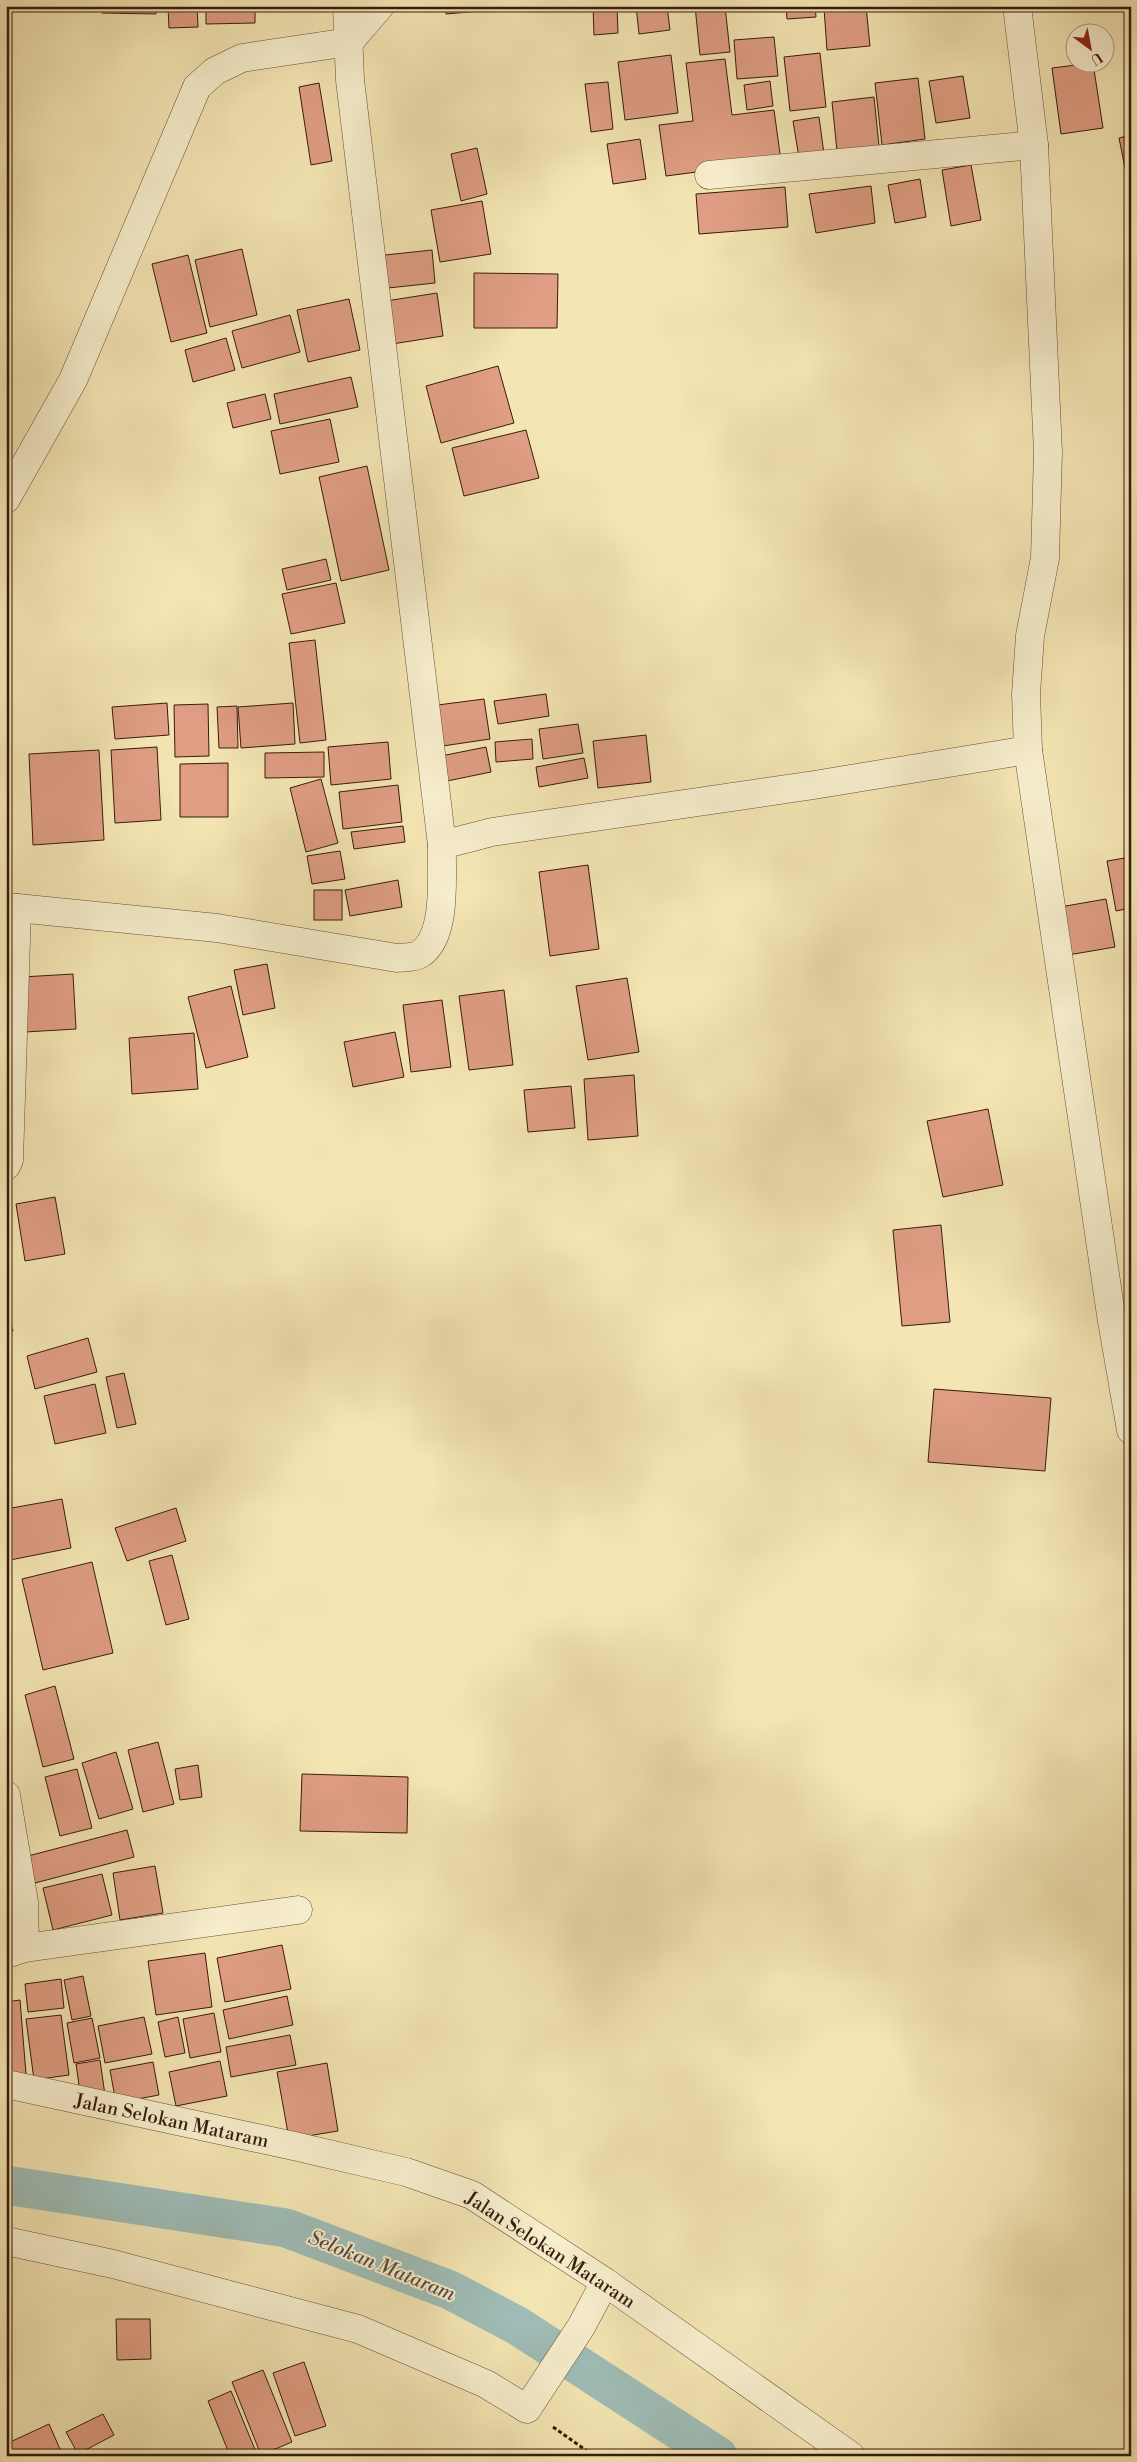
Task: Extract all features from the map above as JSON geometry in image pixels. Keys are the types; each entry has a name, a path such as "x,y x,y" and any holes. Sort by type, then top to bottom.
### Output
{"street":[{"path":"6,1166 8,1160 12,908 217,928 397,958 419,955 432,943 439,923 442,845 351,90 347,6"},
{"path":"6,499 73,380 197,87 214,71 242,58 350,42 380,6"},
{"path":"1017,6 1034,145 1048,452 1045,558 1028,656 1026,694 1028,750 1109,1306 1131,1430"},
{"path":"709,175 1034,145"},
{"path":"442,845 492,832 814,786 1028,750"},
{"path":"6,1795 24,1902 16,1951 298,1910"},
{"name":"Jalan Selokan Mataram","path":"6,2084 406,2172 472,2195 605,2282 851,2456"},
{"path":"6,2242 113,2264 358,2329 486,2384 533,2400 581,2327 605,2282"}],"path":[{"path":"533,2400 594,2456"}],"building":[{"path":"103,6 156,6 156,14 102,13"},
{"path":"168,6 197,6 198,27 169,28"},
{"path":"206,6 255,6 255,23 206,24"},
{"path":"446,6 505,6 505,9 446,14"},
{"path":"593,6 617,6 618,33 594,35"},
{"path":"636,6 667,6 670,30 639,34"},
{"path":"695,6 725,6 730,52 700,55"},
{"path":"732,6 781,6 781,7 733,11"},
{"path":"786,6 815,6 816,17 787,19"},
{"path":"866,6 870,46 827,50 824,8"},
{"path":"774,37 778,76 737,79 734,40"},
{"path":"820,53 826,107 790,111 784,57"},
{"path":"671,55 678,113 625,120 618,62"},
{"path":"725,59 732,115 774,110 781,161 666,176 659,125 693,121 686,63"},
{"path":"1064,67 1064,72 1094,72 1103,128 1061,134 1052,68"},
{"path":"963,76 970,118 936,123 929,81"},
{"path":"918,78 925,139 882,145 875,83"},
{"path":"770,81 773,106 747,110 744,85"},
{"path":"608,82 613,129 591,132 585,84"},
{"path":"319,83 332,161 311,165 299,87"},
{"path":"874,97 879,146 837,151 832,102"},
{"path":"819,117 824,154 799,158 793,121"},
{"path":"1131,135 1131,167 1125,168 1119,138"},
{"path":"640,139 646,179 613,184 607,144"},
{"path":"477,148 487,194 461,201 451,154"},
{"path":"971,165 981,220 951,226 942,170"},
{"path":"920,179 926,217 895,223 888,185"},
{"path":"871,186 875,223 816,233 809,194"},
{"path":"785,187 788,227 699,234 696,194"},
{"path":"482,201 491,254 440,262 431,210"},
{"path":"242,249 257,315 210,327 195,260"},
{"path":"432,250 435,283 388,288 385,255"},
{"path":"188,255 207,333 171,342 152,264"},
{"path":"474,273 558,274 557,328 474,328"},
{"path":"437,293 443,336 392,344 386,301"},
{"path":"349,299 360,350 308,362 297,310"},
{"path":"290,315 300,352 242,368 232,331"},
{"path":"226,338 235,370 193,382 185,350"},
{"path":"498,366 514,423 441,443 426,386"},
{"path":"351,377 358,407 280,424 274,394"},
{"path":"265,394 271,419 233,428 227,403"},
{"path":"330,419 339,462 280,474 271,431"},
{"path":"526,430 539,478 464,496 452,448"},
{"path":"367,466 389,570 341,581 319,477"},
{"path":"326,559 331,580 287,590 282,569"},
{"path":"336,583 345,623 291,634 282,594"},
{"path":"315,640 326,740 300,743 289,643"},
{"path":"546,694 549,716 498,724 494,701"},
{"path":"484,699 490,739 436,747 430,706"},
{"path":"167,703 169,735 115,739 112,707"},
{"path":"293,703 295,744 241,748 238,707"},
{"path":"208,704 209,756 175,757 174,705"},
{"path":"237,706 238,748 219,748 217,707"},
{"path":"578,724 583,753 543,759 539,729"},
{"path":"646,735 651,782 598,788 593,741"},
{"path":"532,739 533,759 496,762 495,742"},
{"path":"388,742 391,779 331,785 328,747"},
{"path":"157,747 161,820 115,823 111,750"},
{"path":"486,747 491,772 447,781 441,756"},
{"path":"99,750 104,840 33,845 29,754"},
{"path":"324,752 324,777 265,778 265,753"},
{"path":"584,758 588,778 539,787 536,767"},
{"path":"228,763 228,817 180,817 180,764"},
{"path":"321,779 338,843 306,852 290,788"},
{"path":"398,785 402,822 343,829 339,792"},
{"path":"403,826 405,842 354,849 351,832"},
{"path":"340,851 345,879 312,884 307,856"},
{"path":"1131,857 1131,908 1116,911 1107,861"},
{"path":"588,865 599,949 550,956 539,872"},
{"path":"398,880 402,907 350,916 345,890"},
{"path":"314,890 342,890 342,920 314,920"},
{"path":"1106,899 1115,947 1068,955 1060,907"},
{"path":"267,964 275,1008 243,1015 234,970"},
{"path":"73,974 76,1029 25,1032 22,977"},
{"path":"627,978 639,1052 588,1060 576,986"},
{"path":"231,986 248,1057 206,1068 188,997"},
{"path":"504,990 513,1065 469,1070 459,996"},
{"path":"442,1000 451,1067 411,1072 403,1005"},
{"path":"395,1032 404,1077 353,1087 344,1042"},
{"path":"194,1033 198,1089 132,1094 129,1038"},
{"path":"634,1075 638,1136 588,1140 584,1079"},
{"path":"571,1086 575,1128 528,1132 524,1090"},
{"path":"988,1109 1003,1185 943,1197 927,1121"},
{"path":"55,1197 65,1254 25,1261 16,1204"},
{"path":"941,1225 950,1322 902,1326 893,1230"},
{"path":"6,1303 13,1331 6,1332"},
{"path":"88,1338 97,1372 35,1389 27,1356"},
{"path":"124,1373 136,1424 117,1428 106,1377"},
{"path":"95,1384 106,1433 55,1444 44,1396"},
{"path":"934,1389 1051,1398 1045,1471 928,1462"},
{"path":"62,1499 71,1548 10,1560 6,1542 6,1509"},
{"path":"176,1508 186,1541 127,1561 115,1528"},
{"path":"172,1555 189,1619 166,1625 149,1561"},
{"path":"92,1562 113,1653 43,1670 22,1579"},
{"path":"55,1686 74,1759 43,1767 25,1695"},
{"path":"158,1742 174,1804 143,1812 128,1750"},
{"path":"116,1752 133,1809 99,1819 82,1763"},
{"path":"198,1765 202,1797 180,1800 175,1769"},
{"path":"77,1769 92,1828 60,1836 45,1777"},
{"path":"302,1774 408,1777 407,1833 300,1831"},
{"path":"127,1830 134,1857 35,1883 28,1856"},
{"path":"155,1866 163,1913 120,1920 113,1873"},
{"path":"102,1874 112,1915 53,1930 43,1888"},
{"path":"282,1945 291,1989 225,2002 217,1958"},
{"path":"205,1953 212,2007 156,2015 148,1961"},
{"path":"83,1976 91,2016 72,2020 64,1980"},
{"path":"61,1979 64,2008 28,2012 25,1984"},
{"path":"287,1996 293,2025 229,2039 223,2010"},
{"path":"20,2000 26,2074 6,2076 6,2002"},
{"path":"214,2013 221,2052 190,2058 183,2019"},
{"path":"61,2015 69,2075 34,2080 26,2019"},
{"path":"144,2017 152,2054 105,2063 98,2026"},
{"path":"178,2017 185,2053 165,2057 158,2022"},
{"path":"92,2018 100,2058 74,2063 67,2023"},
{"path":"290,2035 296,2065 231,2077 226,2047"},
{"path":"100,2060 105,2095 81,2099 76,2064"},
{"path":"220,2061 227,2096 176,2106 169,2072"},
{"path":"153,2062 159,2095 116,2103 110,2070"},
{"path":"327,2063 338,2131 289,2139 277,2072"},
{"path":"116,2319 150,2319 151,2359 117,2360"},
{"path":"304,2362 326,2426 295,2436 273,2373"},
{"path":"263,2370 292,2442 261,2455 232,2382"},
{"path":"231,2391 256,2452 246,2456 230,2456 208,2401"},
{"path":"103,2414 114,2435 78,2454 66,2432"},
{"path":"49,2424 63,2456 13,2456 8,2443"}],"waterway":[{"name":"Selokan Mataram","path":"6,2185 286,2228 450,2290 518,2326 718,2456"}]}
